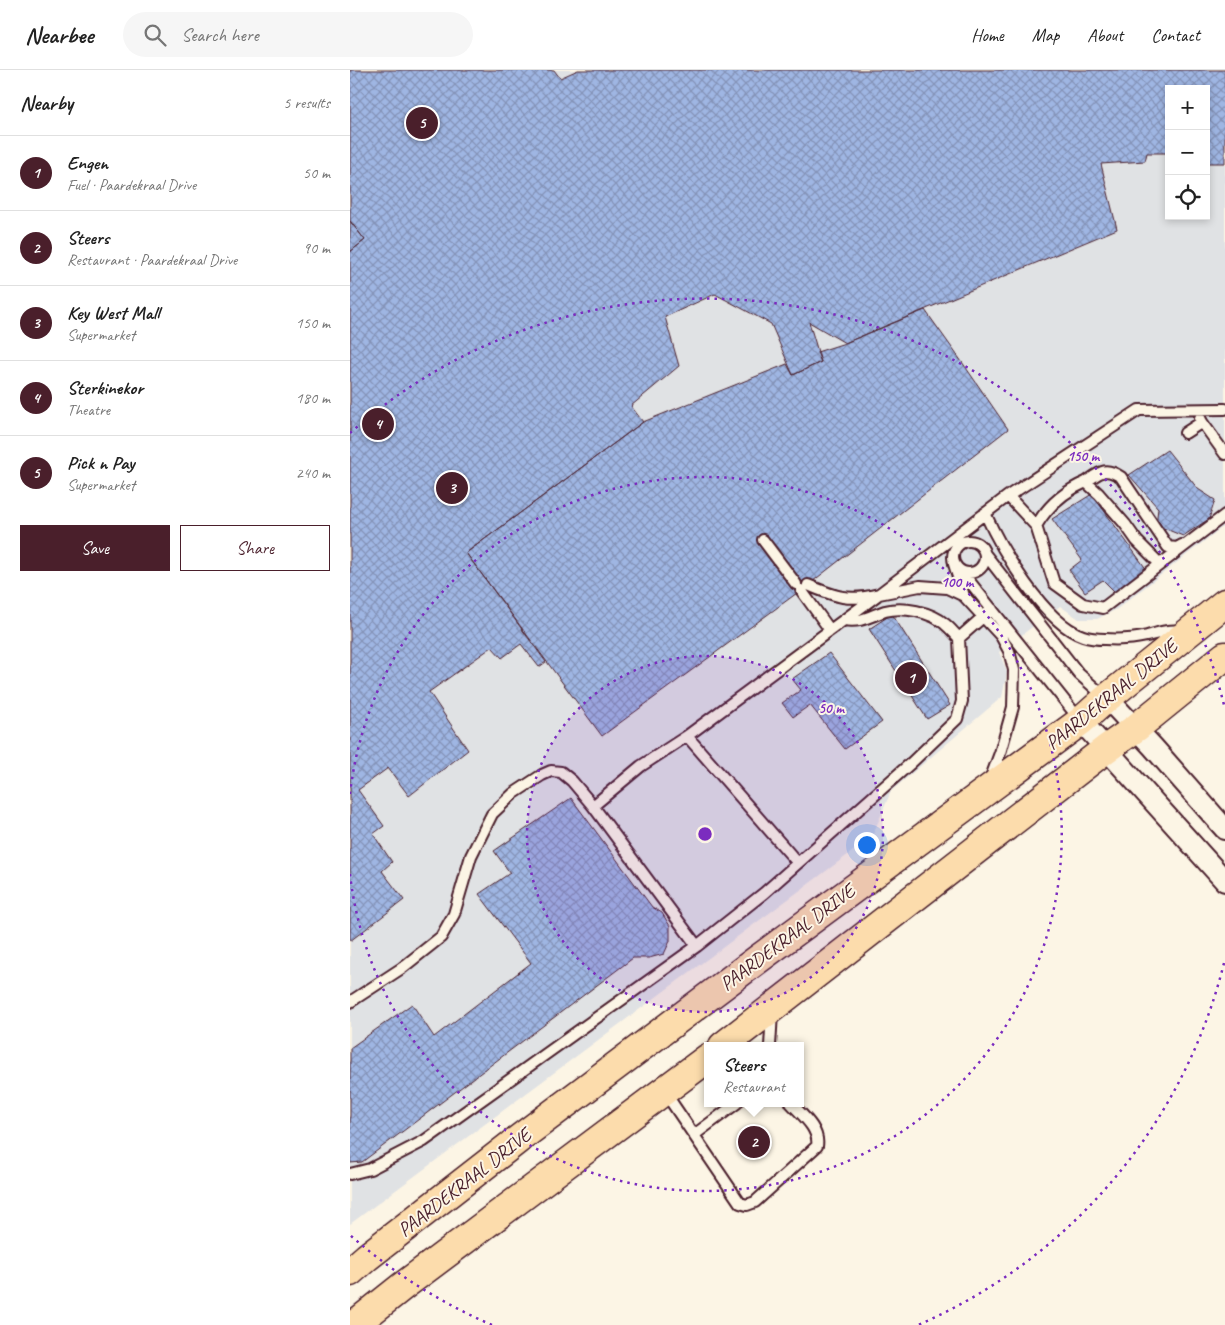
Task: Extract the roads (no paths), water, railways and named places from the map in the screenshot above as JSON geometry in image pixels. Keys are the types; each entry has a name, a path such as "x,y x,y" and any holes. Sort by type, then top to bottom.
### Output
{"main road":[{"name":"PAARDEKRAAL DRIVE","path":"350,1272 528,1132 1081,721 1225,603"},
{"name":"PAARDEKRAAL DRIVE","path":"728,1042 1106,749 1136,728 1225,656"},
{"path":"354,1325 403,1286 704,1061"}],"street":[{"path":"1107,698 1225,829"},
{"path":"1081,721 1225,881"}],"lane":[{"path":"593,806 641,766 687,736 879,594 958,540 985,513 1008,496 1139,410 1225,408"},
{"path":"1198,409 1202,422 1225,454"},
{"path":"1185,433 1202,422"},
{"path":"1036,526 1047,509 1074,487 1107,470 1121,477 1168,547 1177,548 1225,514"},
{"path":"1086,482 1125,524 1137,542 1160,564"},
{"path":"1008,496 1036,526 1054,583 1083,604 1103,608 1225,514"},
{"path":"985,513 1002,549 1020,576 1040,603 1064,626 1082,636 1103,639 1127,639 1176,630 1188,632"},
{"path":"763,540 802,586 830,630"},
{"path":"958,540 976,543 981,547 1080,674 1107,698"},
{"path":"958,540 953,557 956,574 964,596"},
{"path":"962,572 970,574 980,570 985,560 985,554"},
{"path":"953,557 955,564 1081,721"},
{"path":"802,586 846,599 865,598 920,586 947,588 964,596 984,617 1001,636 1009,650 1014,670 1013,708 987,790"},
{"path":"350,1174 370,1170 424,1141 697,946 764,893 911,763 957,719 962,701 958,638 945,623 934,616 902,609 887,611 854,622 844,620"},
{"path":"958,638 992,609"},
{"path":"687,736 797,862"},
{"path":"350,1002 402,968 441,937 454,914 471,856 492,814 513,794 542,775 551,772 561,772 572,781 593,806 697,946"},
{"path":"770,1042 772,1009"},
{"path":"664,1091 740,1203 746,1205 755,1202 817,1146 819,1139 815,1130 795,1107"},
{"path":"694,1136 732,1107"}],"place":[{"name":"Pick n Pay","path":"422,123"},
{"name":"Sterkinekor","path":"378,424"},
{"name":"Key West Mall","path":"452,488"},
{"name":"Engen","path":"911,678"},
{"name":"Steers","path":"754,1142"}]}
